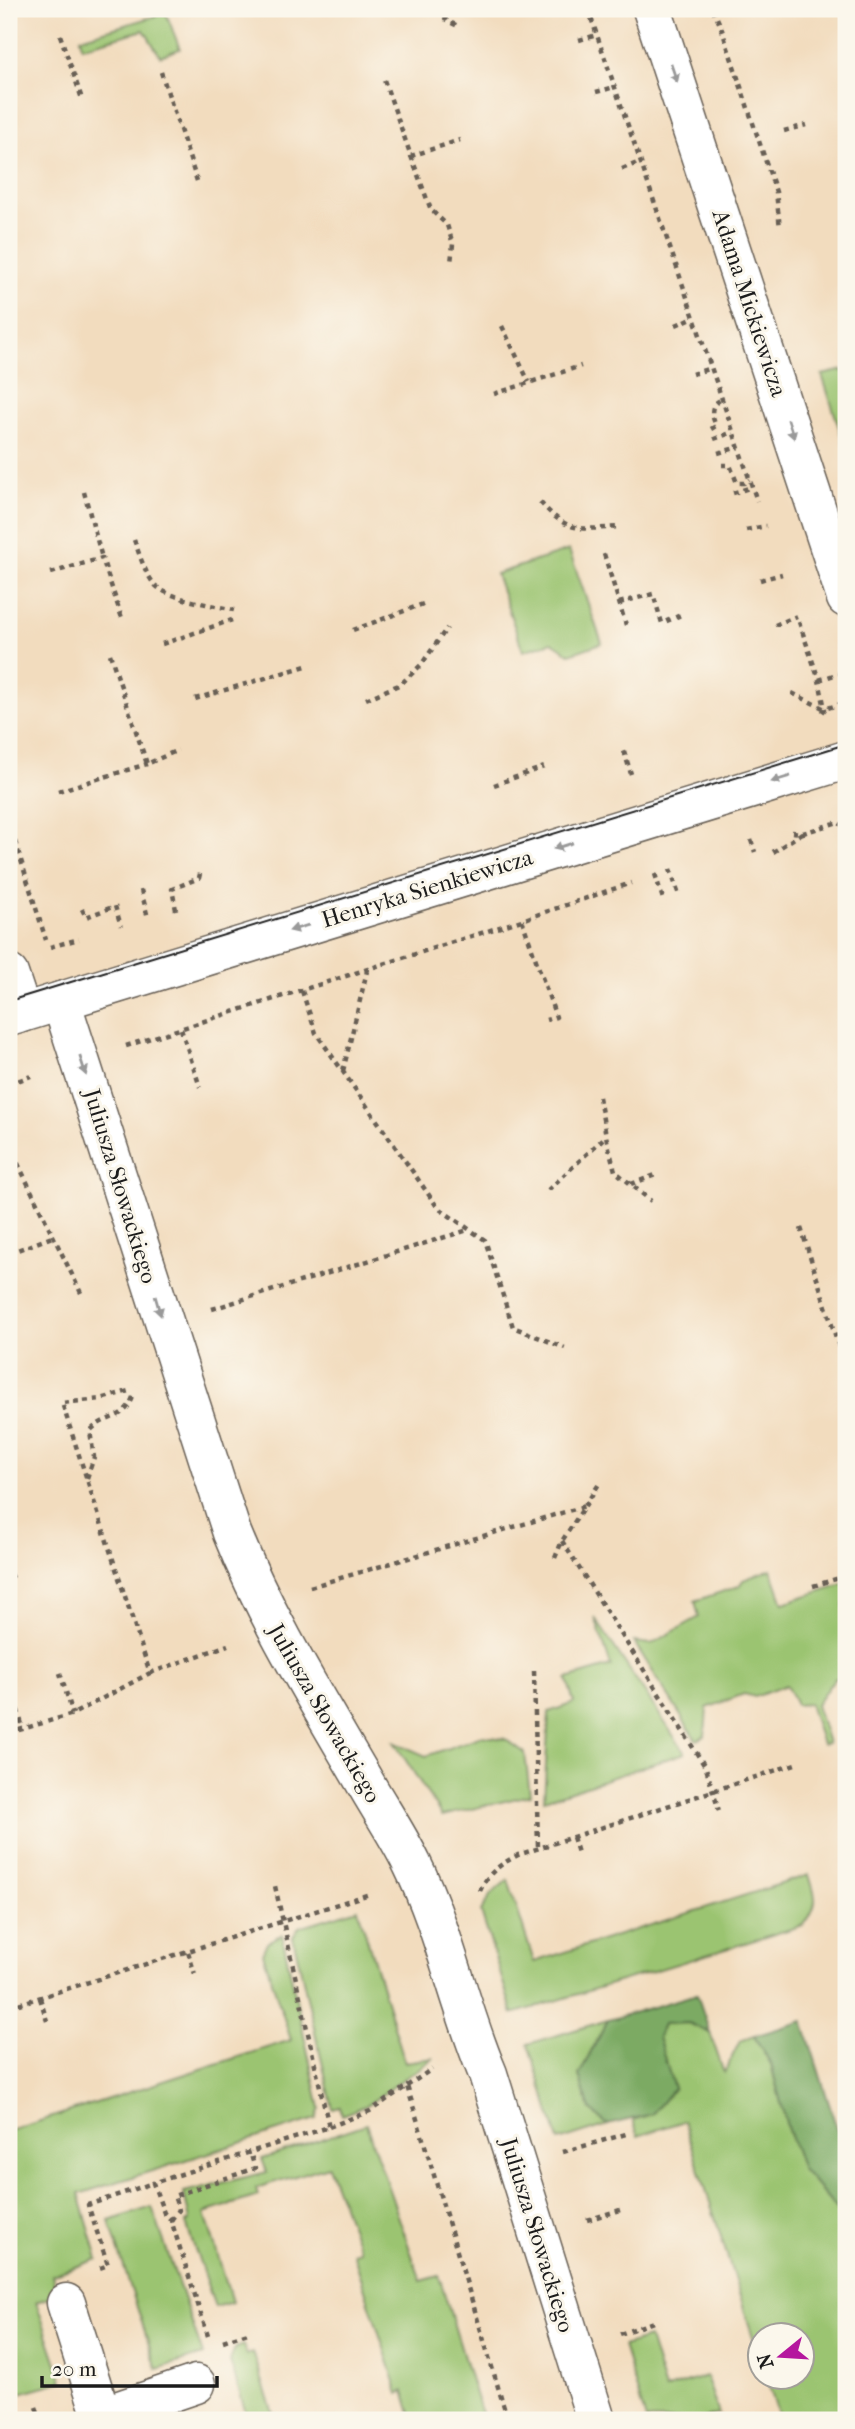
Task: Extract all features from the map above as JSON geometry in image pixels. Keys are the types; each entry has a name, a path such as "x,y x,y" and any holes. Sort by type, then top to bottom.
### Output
{"street":[{"name":"Adama Mickiewicza","path":"652,9 846,598"},
{"name":"Henryka Sienkiewicza","path":"15,1015 846,760"},
{"path":"9,974 15,1015"},
{"name":"Juliusza Słowackiego","path":"61,1001 232,1533 252,1583 276,1628 418,1878 454,1977 473,2040 488,2074 596,2420"},
{"path":"66,2303 102,2418 196,2385"}],"path":[{"path":"438,9 447,21 458,26"},
{"path":"588,9 753,489 733,493"},
{"path":"60,35 82,99"},
{"path":"579,40 597,35"},
{"path":"161,72 197,181"},
{"path":"384,80 431,210 447,225 453,244 451,263"},
{"path":"596,92 615,88"},
{"path":"784,131 806,125"},
{"path":"411,156 460,140"},
{"path":"622,169 640,162"},
{"path":"676,325 694,317"},
{"path":"502,326 529,382"},
{"path":"494,394 581,366"},
{"path":"692,374 711,368"},
{"path":"711,429 716,426 712,407 722,399"},
{"path":"714,439 733,432"},
{"path":"718,453 739,447"},
{"path":"722,465 730,465 737,483 744,483 749,479"},
{"path":"84,492 122,618"},
{"path":"540,502 557,521 575,528 618,527"},
{"path":"746,530 766,526"},
{"path":"134,540 145,569 157,587 178,596 234,610"},
{"path":"604,554 626,625"},
{"path":"51,573 102,558"},
{"path":"760,580 782,574"},
{"path":"619,603 653,594 662,623 681,615"},
{"path":"353,630 423,604"},
{"path":"775,625 797,616"},
{"path":"162,644 232,620"},
{"path":"366,699 401,684 421,665 447,628"},
{"path":"110,654 147,764"},
{"path":"195,699 306,666"},
{"path":"825,709 819,680 846,671"},
{"path":"792,693 825,709"},
{"path":"817,721 825,709 846,702"},
{"path":"58,791 147,764 178,750"},
{"path":"624,751 631,776"},
{"path":"494,785 544,766"},
{"path":"773,852 803,833 838,821 846,828"},
{"path":"9,822 45,936"},
{"path":"784,832 803,833"},
{"path":"740,844 763,836"},
{"path":"751,840 755,852"},
{"path":"840,853 846,846"},
{"path":"123,1047 523,920 681,865"},
{"path":"176,910 172,889 199,878 201,869"},
{"path":"670,870 679,895"},
{"path":"655,874 663,899"},
{"path":"141,890 148,918"},
{"path":"82,909 86,917 115,906 121,926"},
{"path":"523,920 556,1017 546,1020"},
{"path":"343,1072 367,970"},
{"path":"302,991 316,1033 438,1208 485,1240 513,1327 565,1348"},
{"path":"181,1029 200,1087"},
{"path":"600,1097 615,1171 651,1201"},
{"path":"548,1190 606,1136"},
{"path":"9,1145 81,1293"},
{"path":"631,1184 658,1174"},
{"path":"801,1228 846,1369"},
{"path":"211,1310 469,1230"},
{"path":"9,1253 55,1236"},
{"path":"837,1340 846,1337"},
{"path":"87,1479 94,1457 90,1431 97,1423 117,1417 130,1407 138,1382"},
{"path":"136,1389 102,1399 62,1402 150,1673"},
{"path":"555,1558 562,1541 601,1481"},
{"path":"309,1587 585,1506"},
{"path":"562,1541 706,1768 719,1811"},
{"path":"813,1586 846,1576"},
{"path":"9,1733 73,1714 150,1673 276,1628"},
{"path":"9,1671 17,1671"},
{"path":"534,1671 538,1848"},
{"path":"60,1673 73,1714"},
{"path":"9,1692 14,1697 23,1728"},
{"path":"476,1899 484,1881 498,1866 517,1855 795,1764"},
{"path":"573,1837 579,1856"},
{"path":"9,2007 418,1878"},
{"path":"275,1886 329,2127"},
{"path":"188,1952 195,1974"},
{"path":"40,1998 47,2021"},
{"path":"66,2303 74,2277 108,2265 88,2205 370,2112 407,2086 508,2420"},
{"path":"562,2152 626,2134"},
{"path":"171,2220 179,2210 174,2196 255,2168 250,2152"},
{"path":"153,2183 164,2213 171,2220 210,2345 248,2333"},
{"path":"591,2219 620,2210"},
{"path":"625,2332 656,2321"},
{"path":"36,2407 41,2420"}],"green space":[{"path":"166,13 180,49 160,56 144,30 82,47 80,38"},
{"path":"844,370 846,378 846,449 822,375"},
{"path":"569,550 602,643 570,654 552,642 523,651 496,574"},
{"path":"771,1569 783,1603 846,1583 846,1675 834,1679 816,1705 828,1743 822,1744 809,1704 796,1705 786,1685 755,1697 744,1694 707,1708 705,1736 696,1740 634,1642 651,1644 699,1617 695,1601 739,1586 743,1580"},
{"path":"595,1618 685,1753 544,1800 549,1712 574,1703 567,1679 611,1666"},
{"path":"482,1736 506,1739 525,1753 530,1795 442,1816 394,1742 426,1756"},
{"path":"809,1875 815,1901 804,1925 513,2014 481,1912 491,1894 508,1880 534,1962"},
{"path":"358,1909 405,2062 434,2058 367,2105 342,2115 340,2107 333,2109 293,1937 299,1927"},
{"path":"282,1935 320,2108 316,2119 79,2194 98,2259 52,2275 58,2295 36,2302 63,2381 9,2396 9,2131 291,2040 263,1953 267,1943"},
{"path":"697,1994 710,2033 689,2023 663,2024 658,2037 674,2088 652,2114 608,2125 590,2110 579,2075 608,2020"},
{"path":"608,2020 579,2075 590,2110 608,2125 559,2141 528,2044"},
{"path":"803,2021 846,2151 846,2219 802,2169 788,2130 771,2064 754,2036"},
{"path":"689,2023 710,2033 724,2073 740,2041 754,2036 771,2064 788,2130 802,2169 846,2219 846,2420 780,2420 770,2390 816,2390 816,2320 748,2320 684,2121 638,2136 633,2120 652,2114 674,2088 657,2037 663,2024"},
{"path":"366,2124 421,2281 439,2276 483,2420 413,2420 404,2391 399,2394 353,2253 360,2251 328,2166 256,2188 258,2196 205,2213 232,2302 215,2307 186,2223 190,2221 184,2192 267,2172 262,2159"},
{"path":"152,2207 203,2355 157,2369 109,2221"},
{"path":"649,2338 665,2390 706,2376 719,2414 698,2420 646,2420 623,2346"},
{"path":"243,2345 246,2355 253,2352 275,2420 248,2420 230,2361 235,2348"}],"tram line":[{"path":"9,1001 846,744"}]}
